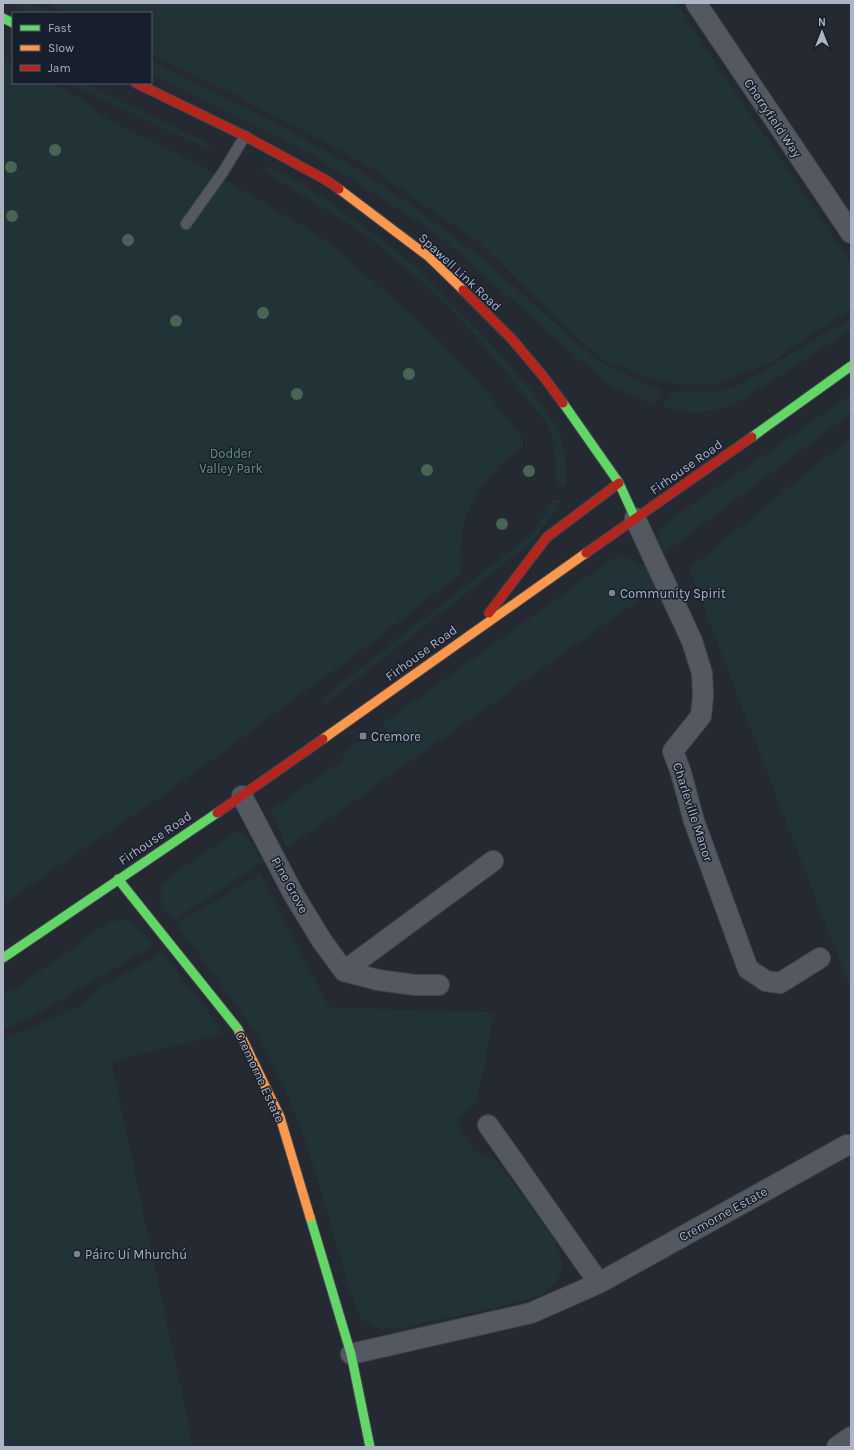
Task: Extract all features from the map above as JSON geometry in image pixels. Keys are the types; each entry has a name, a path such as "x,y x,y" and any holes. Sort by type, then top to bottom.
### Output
{"street":[{"name":"Cherryfield Way","path":"696,3 851,233"},
{"path":"3,18 12,22"},
{"name":"Spawell Link Road","path":"138,84 245,136 326,180 429,257 511,338 544,376 619,483 636,518"},
{"name":"Firhouse Road","path":"3,958 242,796 851,366"},
{"path":"476,630 547,537 619,483"},
{"name":"Charleville Manor","path":"636,518 692,641 702,672 703,696 700,716 673,751 681,773 694,820 748,969 766,981 780,983 820,958"},
{"name":"Pine Grove","path":"242,796 294,895 322,940 344,971"},
{"path":"344,971 493,861"},
{"name":"Cremorne Estate","path":"118,879 238,1029 280,1116 351,1354 370,1447"},
{"path":"344,971 378,980 415,985 439,985"},
{"path":"488,1125 599,1283"},
{"name":"Cremorne Estate","path":"351,1354 531,1313 599,1283 847,1145"},
{"path":"837,1447 851,1438"}],"lane":[{"path":"186,224 223,172 245,136"}],"green space":[{"path":"9,3 31,3 49,12 27,12"},
{"path":"46,3 675,3 851,263 851,309 771,362 713,385 679,385 639,374 604,360 572,334 478,242 365,164 234,94 152,54 152,12 63,12"},
{"name":"Dodder Valley Park","path":"3,60 12,64 12,84 52,84 83,100 112,122 204,167 316,234 342,254 436,337 465,367 514,426 523,440 523,448 507,458 498,466 485,481 474,498 466,516 462,531 460,574 372,642 180,783 3,904"},
{"path":"152,61 248,109 319,147 392,192 483,259 593,357 627,375 663,389 655,405 619,390 601,379 463,256 421,223 314,156 152,75"},
{"path":"71,84 85,84 207,143 211,151"},
{"path":"262,167 267,167 285,173 328,201 382,240 416,267 485,337 534,394 559,431 565,454 566,480 564,487 557,483 555,442 547,424 504,369 450,307 383,248 354,227 261,169"},
{"path":"851,318 851,330 735,404 725,408 705,412 673,410 662,407 672,391 685,393 711,393 736,387"},
{"path":"851,395 851,413 665,553 659,538 664,524"},
{"path":"851,437 851,990 689,569"},
{"path":"553,500 561,501 534,540 321,707 324,697 532,534"},
{"path":"621,556 630,557 640,565 676,574 287,848 272,815 272,811 275,807 345,759 342,754 366,736 370,742 387,731 382,724 614,558"},
{"path":"236,832 241,833 248,839 255,848 262,862 173,921 160,899 160,894 165,883 171,876"},
{"path":"260,874 329,1007 494,1013 477,1101 456,1120 473,1150 495,1159 554,1239 560,1254 563,1270 556,1282 541,1295 507,1305 395,1329 375,1328 361,1318 352,1296 308,1148 286,1091 259,1037 176,924"},
{"path":"130,921 137,926 154,945 28,1019 3,1029 3,995 17,988 109,922"},
{"name":"Páirc Uí Mhurchú","path":"162,953 213,1018 223,1034 111,1061 193,1447 3,1447 3,1040 77,1008 87,1001 96,990"}],"traffic: fast":[{"path":"3,18 12,22"},
{"path":"752,437 851,366"},
{"path":"563,403 619,483 635,518"},
{"path":"3,958 217,813"},
{"path":"118,879 238,1029 240,1034"},
{"path":"310,1217 351,1354 370,1447"}],"traffic: slow":[{"path":"339,189 429,257 463,290"},
{"path":"323,739 586,553"},
{"path":"240,1034 280,1117 310,1217"}],"traffic: jam":[{"path":"138,84 245,136 326,180 339,189"},
{"path":"463,290 511,338 543,376 563,403"},
{"path":"586,553 752,437"},
{"path":"489,613 547,537 619,483"},
{"path":"217,813 323,739"}],"place":[{"name":"Community Spirit","path":"612,593"},
{"name":"Cremore","path":"363,736"},
{"name":"Páirc Uí Mhurchú","path":"77,1254"}]}
